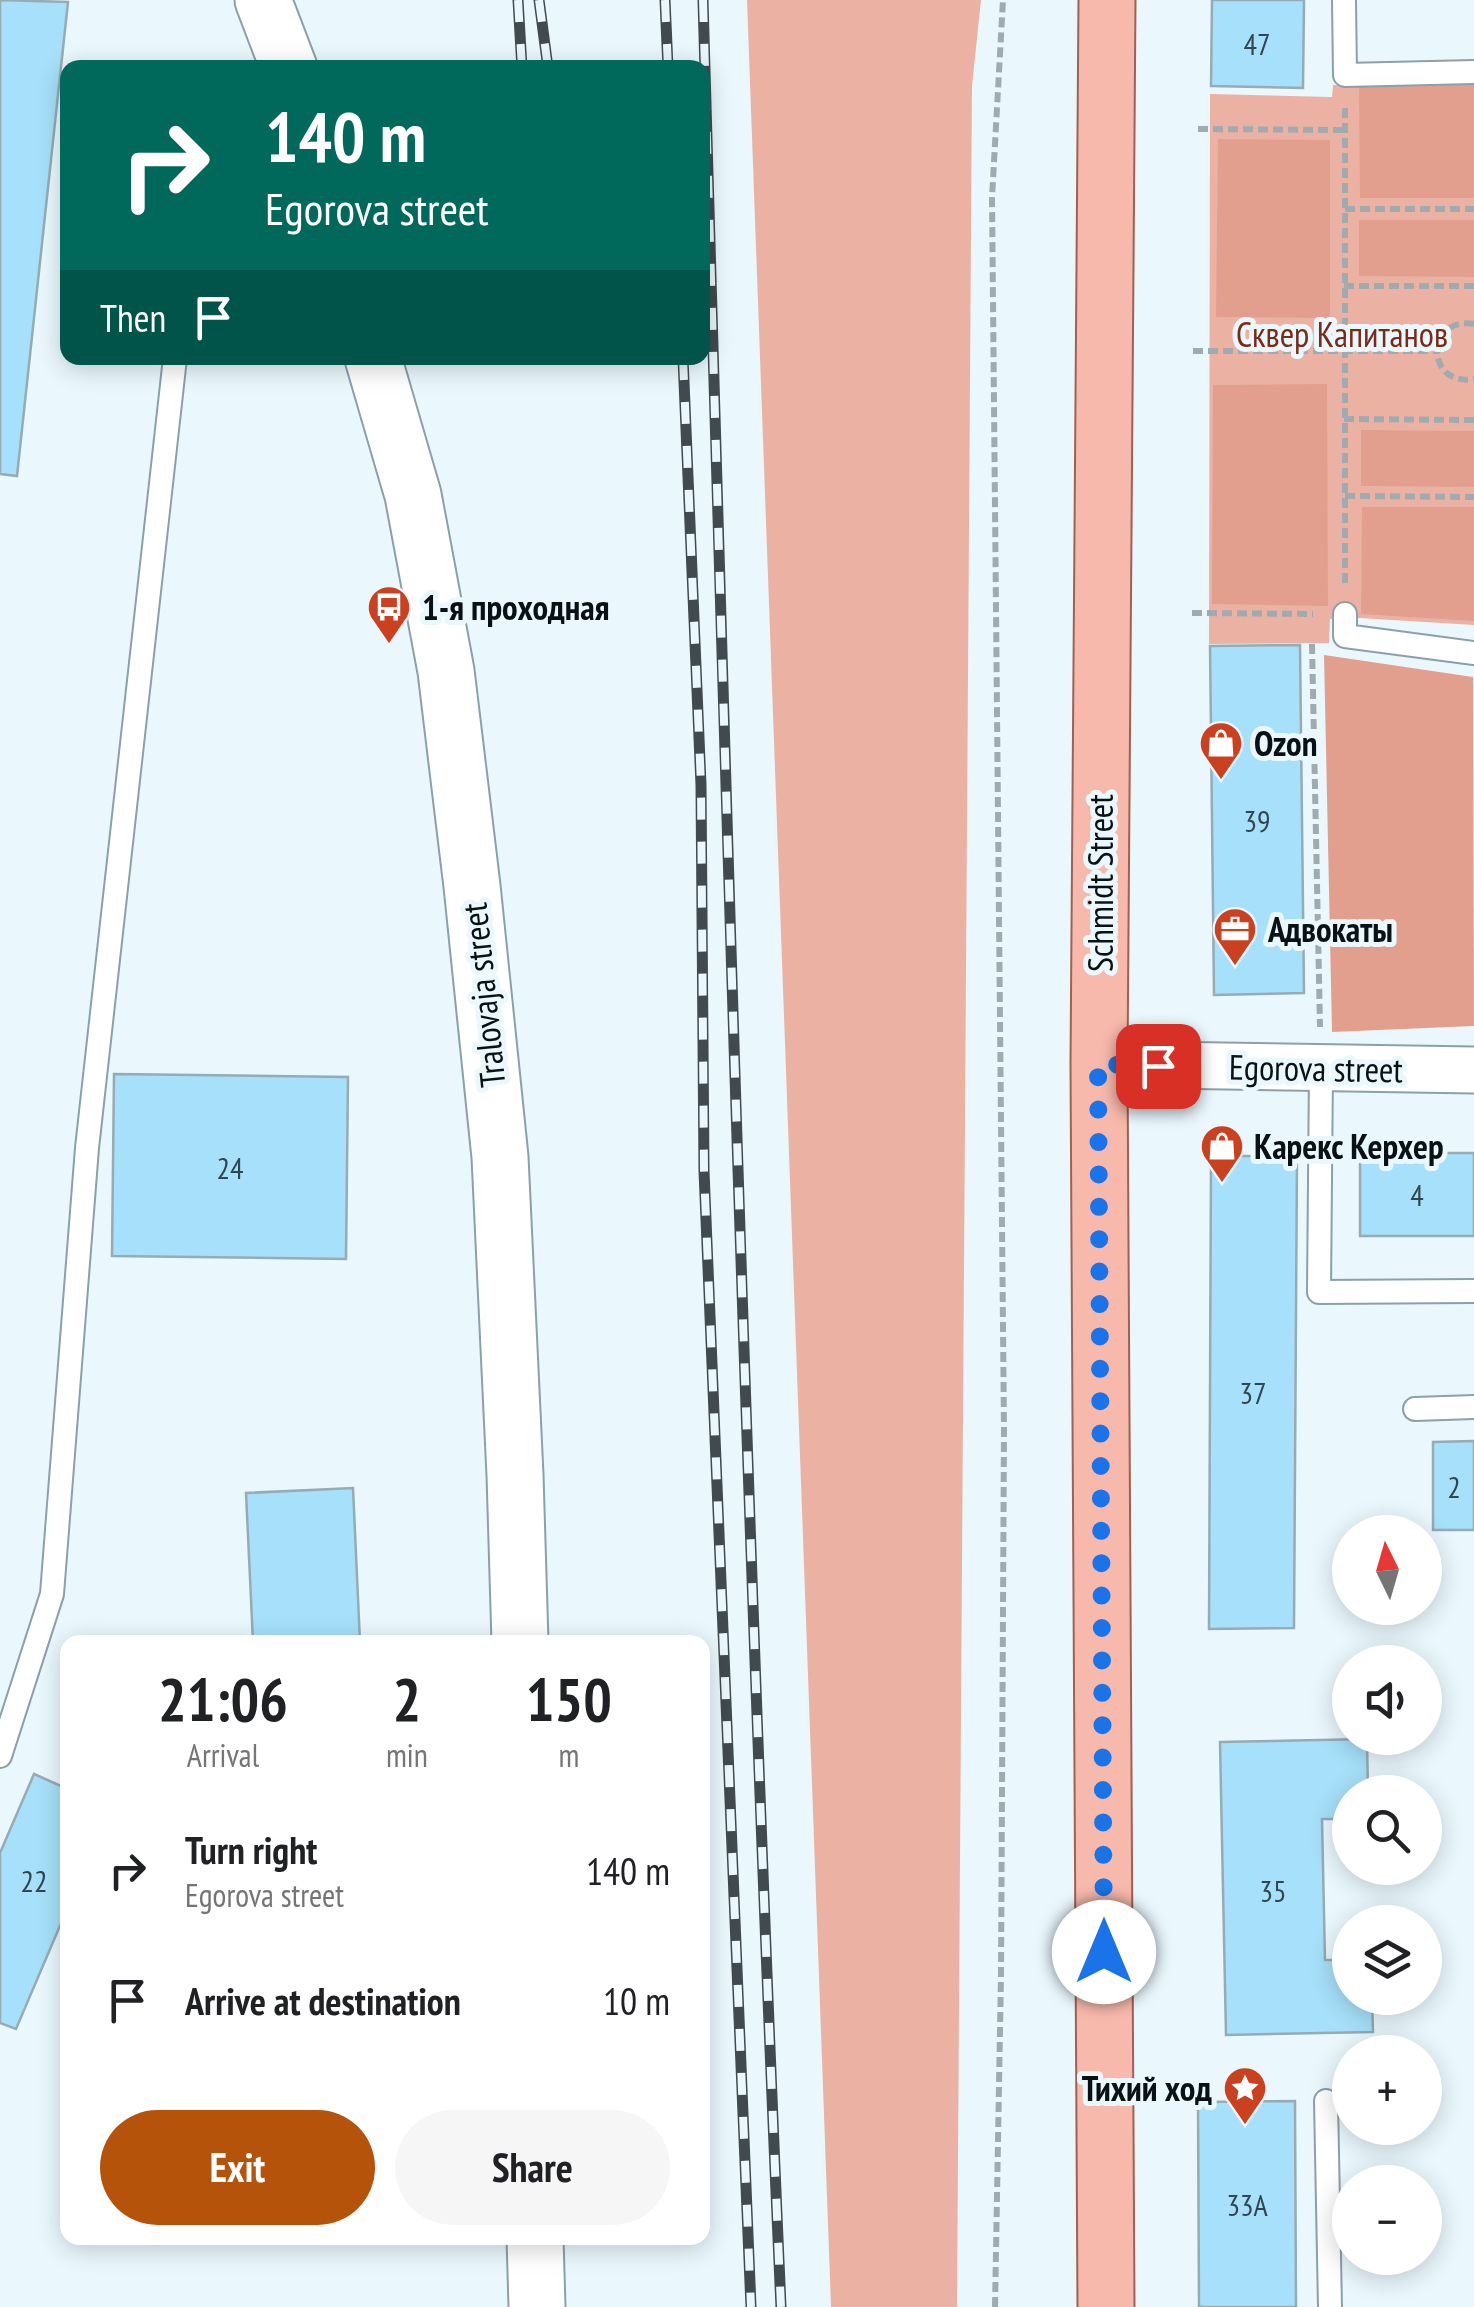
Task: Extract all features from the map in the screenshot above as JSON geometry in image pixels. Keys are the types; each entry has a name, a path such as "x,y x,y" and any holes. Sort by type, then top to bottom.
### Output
{"main road":[{"name":"Schmidt Street","path":"1106,2307 1098,1064 1107,0"}],"street":[{"path":"263,0 281,60"},
{"name":"Tralovaja street","path":"375,365 413,495 440,635 472,886 500,1156 520,1635"},
{"name":"Egorova street","path":"1098,1064 1474,1070"},
{"path":"535,2245 537,2307"}],"lane":[{"path":"1344,0 1345,75 1474,72"},
{"path":"0,1756 52,1594 87,1148 174,365"},
{"path":"1345,614 1345,636 1474,653"},
{"path":"1321,1068 1320,1292 1474,1291"},
{"path":"1415,1409 1474,1407"},
{"path":"1326,2101 1330,2307"}],"path":[{"path":"994,2307 1001,1975 1004,1429 992,198 1003,0"},
{"path":"1192,613 1345,614 1345,75"},
{"path":"1198,129 1345,130"},
{"path":"1345,209 1474,209"},
{"path":"1344,286 1474,286"},
{"path":"1474,324 1455,324 1445,331 1436,352 1438,363 1454,379 1474,380"},
{"path":"1193,351 1436,352"},
{"path":"1344,419 1474,420"},
{"path":"1345,496 1474,497"},
{"path":"1312,634 1321,1068"}],"green space":[{"path":"747,0 981,0 972,86 957,2307 831,2307"},
{"name":"Сквер Капитанов","path":"1474,83 1474,625 1330,619 1329,643 1209,644 1210,94 1332,97 1333,85"}],"shaded area":[{"path":"1474,85 1474,198 1360,198 1359,86"},
{"path":"1218,139 1330,140 1330,318 1216,317"},
{"path":"1359,220 1474,220 1474,277 1359,276"},
{"path":"1327,384 1328,606 1212,604 1213,385"},
{"path":"1361,430 1474,431 1474,487 1361,486"},
{"path":"1362,507 1474,507 1474,621 1361,614"},
{"path":"1324,655 1473,677 1474,1026 1332,1032"}],"building":[{"path":"0,0 68,2 17,476 0,474"},
{"path":"1212,0 1304,0 1303,88 1211,86"},
{"path":"1300,645 1304,993 1214,995 1210,646"},
{"path":"114,1074 348,1077 346,1259 112,1256"},
{"path":"1360,1153 1474,1153 1474,1236 1360,1236"},
{"path":"1211,1156 1297,1156 1294,1628 1209,1629"},
{"path":"1474,1441 1474,1530 1442,1530 1442,1515 1433,1515 1433,1442"},
{"path":"353,1488 360,1635 253,1635 246,1493"},
{"path":"1332,1740 1332,1755 1367,1755 1368,1775 1332,1775 1332,1819 1322,1819 1325,1960 1332,1960 1332,2015 1372,2015 1373,2032 1226,2035 1220,1742"},
{"path":"34,1774 60,1785 60,1926 16,2029 0,2023 0,1853"},
{"path":"1295,2101 1296,2307 1199,2307 1198,2102"}],"railway":[{"path":"518,0 522,60"},
{"path":"539,0 547,60"},
{"path":"665,0 668,60"},
{"path":"703,0 705,60"},
{"path":"710,242 747,1442 781,2307"},
{"path":"683,365 701,785 704,1171 751,2307"}],"place":[{"name":"1-я проходная","path":"389,645"},
{"name":"Ozon","path":"1221,781"},
{"name":"Адвокаты","path":"1235,967"},
{"name":"Карекс Керхер","path":"1222,1184"},
{"name":"Тихий ход","path":"1245,2126"}],"route":[{"path":"1104,1952 1098,1064 1158,1066"}]}
